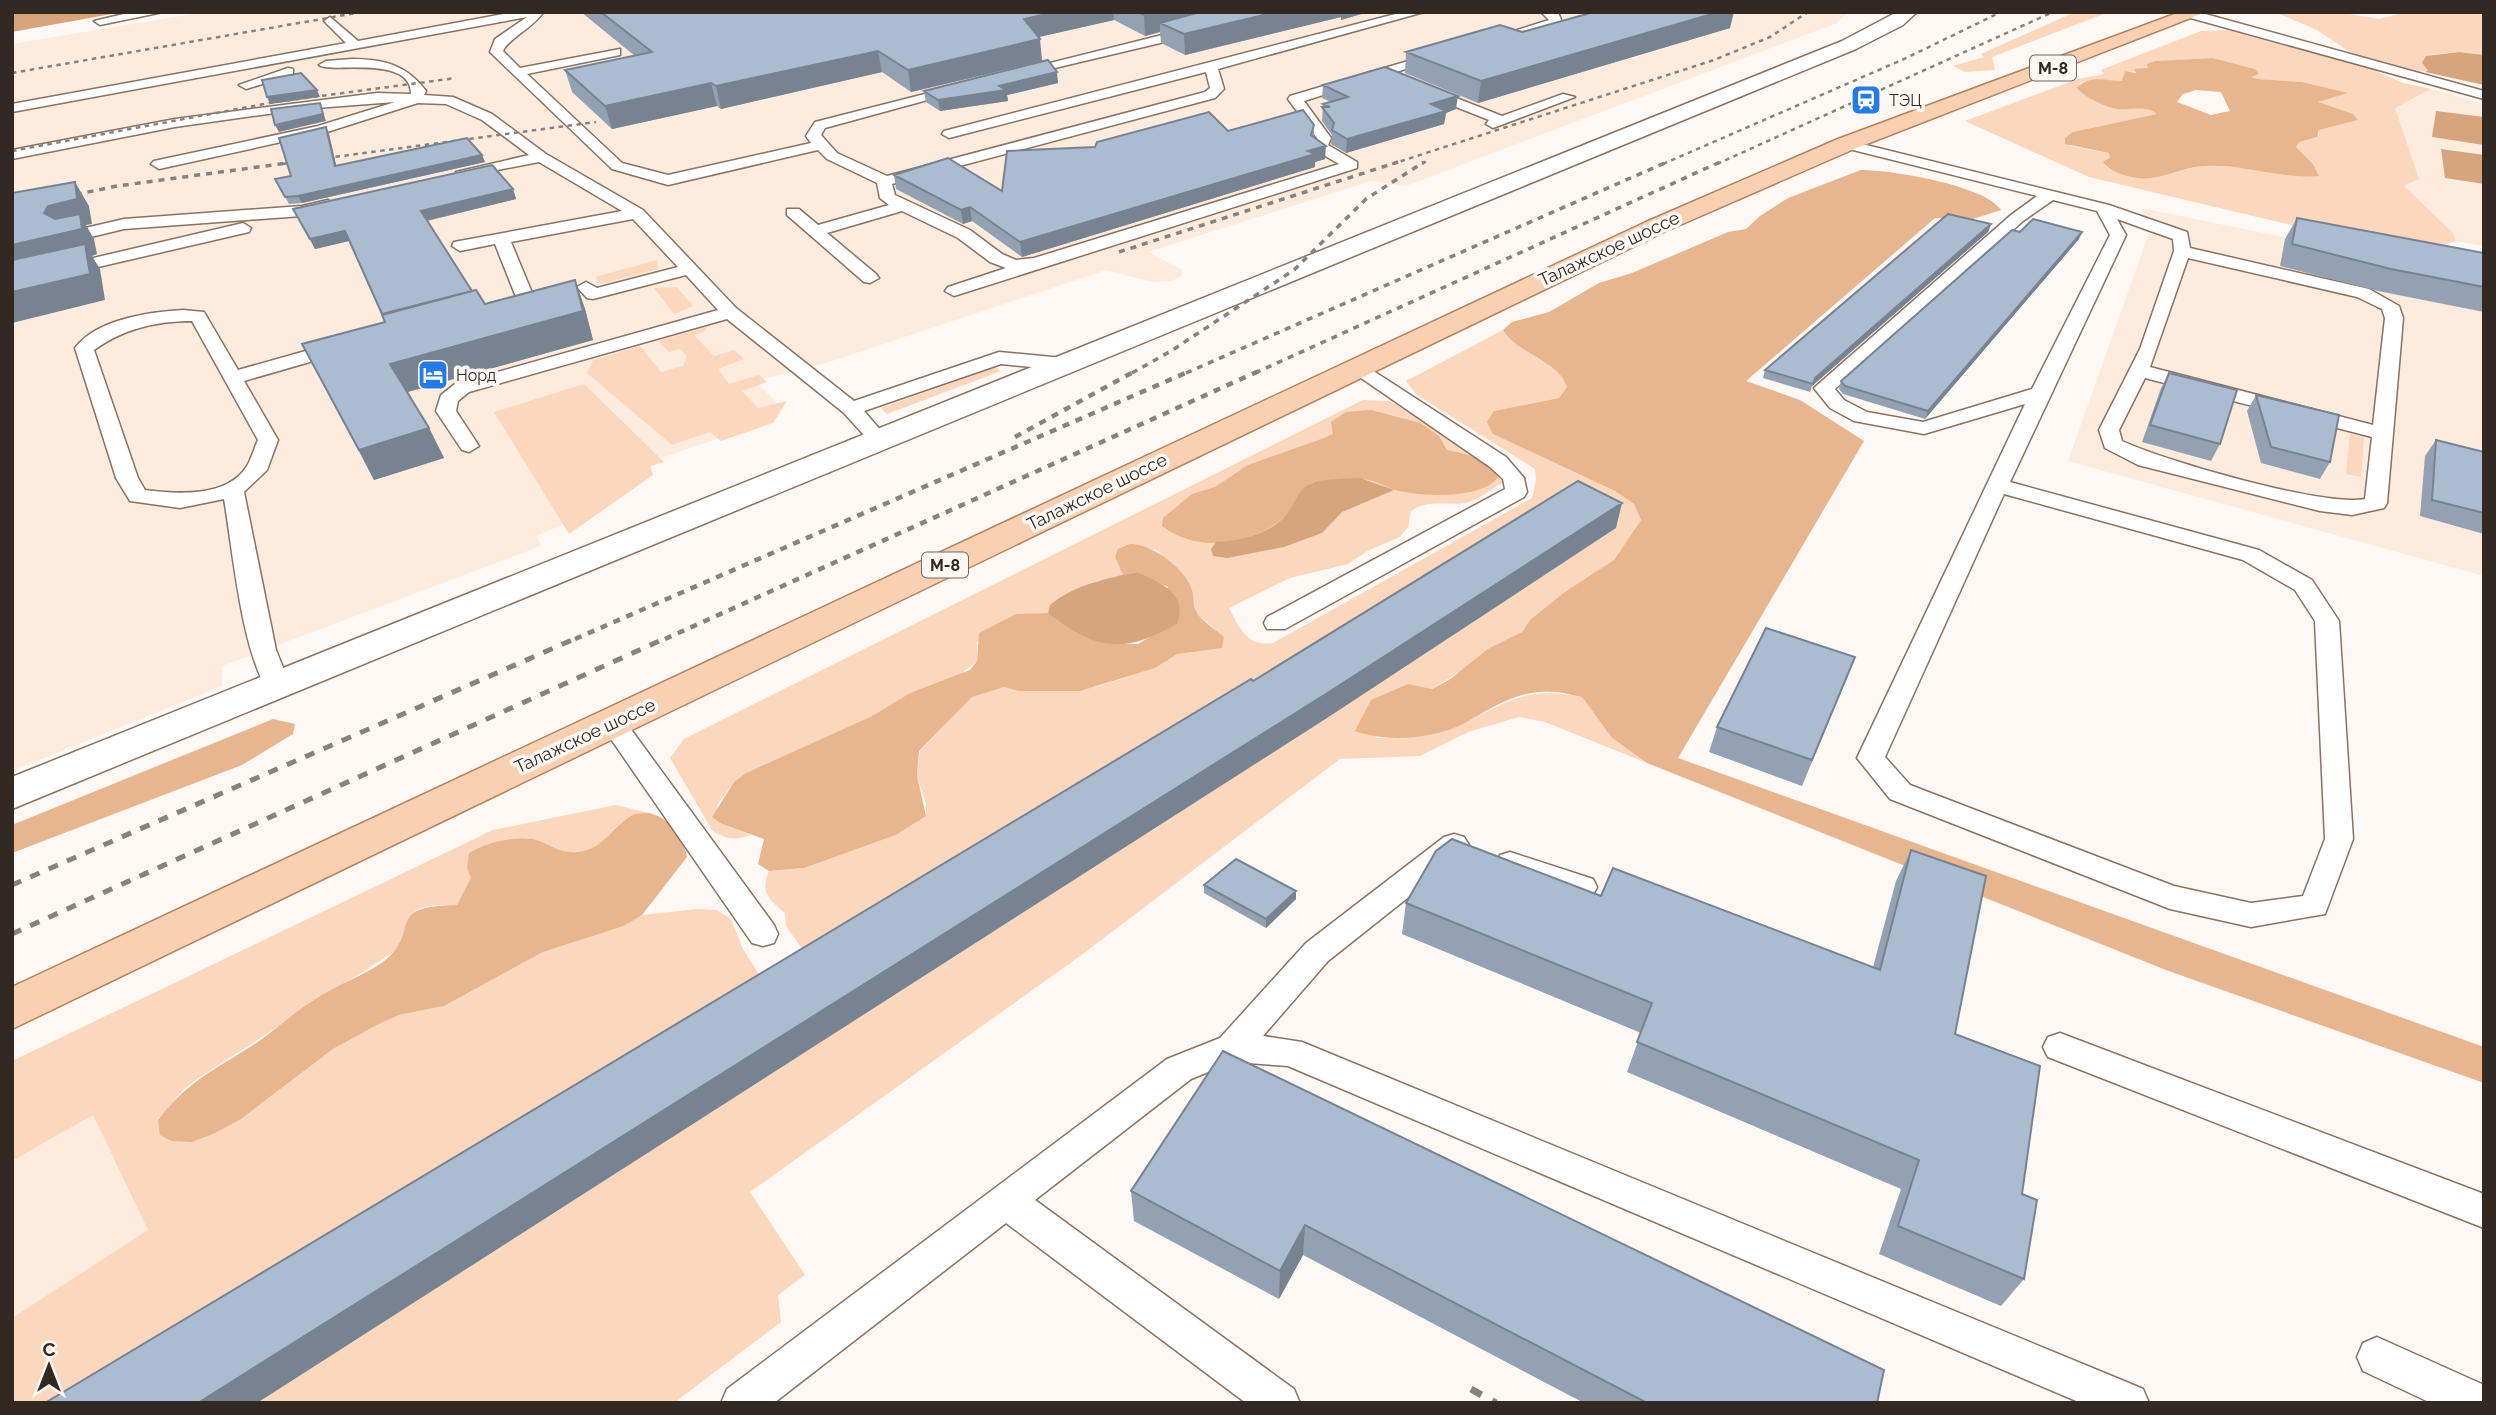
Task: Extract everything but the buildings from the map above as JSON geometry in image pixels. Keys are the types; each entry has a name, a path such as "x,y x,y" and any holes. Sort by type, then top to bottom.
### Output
{"main road":[{"name":"Талажское шоссе","path":"12,1009 1668,221 1846,144 2194,13"}],"street":[{"path":"12,794 1849,45 1897,21 1908,12"}],"lane":[{"path":"100,21 157,12"},
{"path":"12,108 536,12"},
{"path":"536,12 525,27 500,42 496,52 617,166 668,180 822,145"},
{"path":"949,134 1418,12"},
{"path":"1506,37 1556,22 1553,15 1546,12"},
{"path":"2194,13 2484,96"},
{"path":"330,21 355,45"},
{"path":"997,78 1205,28"},
{"path":"1127,47 1157,57"},
{"path":"954,291 1352,165 1320,148 1324,138 1295,99 1457,51"},
{"path":"519,72 614,52"},
{"path":"159,164 308,133 380,114 416,99 419,91 413,79 384,64 344,62 279,73 246,85"},
{"path":"971,84 832,120 820,125 813,136 832,156 885,181 1210,95 1217,89 1205,68 1178,63"},
{"path":"1382,72 1498,122 1568,97"},
{"path":"12,155 240,114 377,97 448,100 487,117 541,157 637,213 730,312 851,409 880,440"},
{"path":"1846,144 2103,208 2181,236 2182,251 2149,349 2109,430 2112,444 2146,460 2320,504 2352,508 2376,503 2394,318 2390,306 2363,293 2182,251"},
{"path":"448,178 541,157"},
{"path":"885,181 883,187 888,198 964,234 996,258 1014,265 1036,263"},
{"path":"2040,393 1924,428 1861,416 1837,404 1824,388 2017,218 2050,195"},
{"path":"12,282 263,224 342,202"},
{"path":"815,231 902,206"},
{"path":"1999,486 2251,555 2304,585 2327,621 2339,839 2314,906 2252,915 2170,897 1900,792 1871,758 2040,393 2118,235 2103,208"},
{"path":"70,237 124,225 302,211"},
{"path":"793,212 870,278"},
{"path":"460,246 637,213"},
{"path":"12,268 84,246 195,219"},
{"path":"475,313 526,300 500,238"},
{"path":"586,287 593,293 689,269"},
{"path":"469,446 446,411 448,399 462,388 730,312"},
{"path":"167,314 198,316 268,440 256,470 233,490 180,502 138,496 127,478 84,348 112,331 167,314"},
{"path":"232,378 360,342"},
{"path":"851,409 999,358 1063,364"},
{"path":"1276,623 1517,492 1513,478 1498,462 1358,367"},
{"path":"2137,370 2383,434"},
{"path":"233,490 263,650 277,685"},
{"path":"613,723 763,934"},
{"path":"1232,1048 1317,952 1455,844 1582,887"},
{"path":"2060,1047 2484,1211"},
{"path":"741,1403 1179,1069 1232,1048 1290,1052 2129,1403"},
{"path":"1006,1201 1280,1403"},
{"path":"2377,1357 2477,1403"}],"shaded area":[{"path":"12,12 123,12 12,32"},
{"path":"205,12 1849,12 1837,23 1406,186 1371,181 1148,252 1182,270 1182,275 1172,281 1153,282 1106,270 829,362 755,381 776,402 771,420 644,464 580,517 536,536 541,546 222,666 222,686 12,771 12,44"},
{"path":"2075,12 2109,12 1992,57 1995,70 1965,72 1953,66 1984,57 1981,54"},
{"path":"2275,12 2337,12 2379,19 2407,12 2484,12 2484,55 2458,52 2429,55 2422,63 2429,70 2418,72 2353,54 2317,30"},
{"path":"2228,30 2369,68 2403,83 2431,89 2395,108 2419,179 2404,186 2452,232 2456,241 2413,254 2089,177 1965,121 2078,79 2104,74 2101,70 2201,31","holes":["2213,58 2255,69 2259,74 2251,77 2257,79 2302,82 2346,93 2320,99 2319,105 2358,120 2319,130 2319,135 2299,142 2296,147 2313,164 2318,175 2286,175 2260,169 2207,165 2142,178 2105,166 2111,156 2109,153 2070,146 2065,138 2074,132 2157,114 2139,106 2096,102 2079,84 2086,81 2123,81 2125,71 2141,70 2155,61"]},
{"path":"2459,52 2484,55 2484,85 2425,72 2428,70 2422,63 2426,56"},
{"path":"2213,58 2255,69 2259,74 2251,77 2257,79 2302,82 2348,93 2318,102 2353,114 2358,120 2319,130 2317,137 2299,142 2296,147 2313,164 2319,176 2205,166 2154,178 2137,178 2118,173 2106,165 2103,162 2110,158 2109,153 2065,144 2065,138 2073,132 2157,114 2144,109 2118,109 2107,106 2090,99 2077,88 2087,81 2098,79 2122,81 2125,71 2136,73 2134,69 2148,68 2147,64 2155,61","holes":["2196,90 2221,92 2230,111 2211,115 2177,102 2183,94"]},
{"path":"2431,89 2484,104 2484,246 2456,241 2451,232 2404,186 2419,179 2395,108"},
{"path":"2436,111 2484,117 2484,145 2432,137"},
{"path":"2441,149 2484,155 2484,184 2445,178"},
{"path":"1861,170 1914,176 1957,186 1992,201 2001,210 1973,219 1935,218 1746,381 1800,400 1864,441 1678,758 2484,1047 2484,1083 2166,970 1647,763 1612,738 1582,697 1550,692 1529,693 1500,703 1465,723 1425,736 1382,737 1355,731 1371,700 1408,684 1432,689 1449,680 1488,649 1522,632 1530,620 1565,592 1614,560 1641,520 1634,504 1615,491 1493,434 1487,422 1494,411 1559,398 1567,387 1555,370 1518,345 1503,330 1512,322 1549,312 1599,283 1632,273 1728,232 1746,229 1760,216 1788,198"},
{"path":"2146,209 2479,277 2484,274 2484,576 2068,461 2149,233 2133,226"},
{"path":"657,260 658,269 601,284 595,277"},
{"path":"677,287 693,306 674,314 654,288"},
{"path":"707,327 705,331 694,335 714,356 734,350 744,359 718,369 729,384 759,375 767,382 742,391 758,408 787,401 773,423 721,441 710,432 672,445 587,373 593,360 640,346 661,372 683,366 687,356 680,349 669,352 658,341"},
{"path":"1503,330 1518,345 1555,370 1567,387 1559,398 1494,411 1493,434 1615,491 1634,504 1641,520 1614,560 1530,620 1522,632 1432,689 1408,684 1375,738 1432,733 1520,697 1547,693 1563,694 1582,697 1612,738 1647,763 1545,722 1519,717 1468,732 1420,756 1340,759 1080,956 750,1192 805,1275 778,1295 781,1322 674,1403 12,1403 12,1318 148,1230 93,1115 12,1161 12,1061 493,830 616,805 653,814 627,819 600,844 579,852 566,852 532,839 516,838 491,843 469,853 467,868 472,878 457,905 430,906 415,911 406,924 398,949 200,1077 184,1089 158,1119 192,1142 241,1119 333,1049 377,1025 399,1015 444,1006 543,952 624,926 642,915 698,909 717,910 731,919 743,949 773,997 817,970 786,926 785,913 767,895 765,884 769,871 804,868 896,835 926,816 926,803 917,776 920,751 971,697 1004,687 1050,691 1095,687 1155,668 1177,653 1222,648 1215,629 1196,613 1191,587 1156,549 1115,557 1123,575 1096,581 1050,605 1048,613 1025,615 1002,623 977,642 977,661 957,677 910,693 872,716 746,773 734,782 717,805 722,824 751,835 730,838 712,830 670,758 684,739 1363,400 1390,401 1503,464 1504,482 1474,500 1418,507 1411,511 1408,527 1400,537 1369,550 1348,564 1290,578 1229,608 1245,635 1264,644 1273,643 1532,498 1536,480 1535,469 1417,395 1406,381"},
{"path":"995,367 1001,371 887,414 881,408"},
{"path":"584,384 664,462 650,466 653,475 569,534 494,412"},
{"path":"1371,410 1420,423 1439,436 1447,450 1483,461 1498,477 1478,490 1448,495 1403,492 1365,479 1311,483 1284,517 1271,527 1240,540 1207,543 1176,535 1162,526 1163,518 1192,494 1215,487 1248,465 1333,434 1331,422 1346,412"},
{"path":"2350,434 2364,437 2361,477 2346,474"},
{"path":"1360,478 1394,490 1342,512 1322,533 1284,547 1227,558 1213,556 1211,549 1216,542 1254,535 1272,527 1287,514 1302,489 1310,484"},
{"path":"1130,544 1148,548 1175,566 1192,590 1198,614 1224,637 1222,648 1177,654 1155,668 1080,691 1019,691 1004,687 972,697 919,751 917,776 926,816 896,835 804,868 769,871 758,864 764,839 722,824 712,817 734,782 746,773 872,716 910,693 970,670 977,661 979,633 1016,614 1048,613 1104,643 1138,644 1150,637 1168,587 1137,572 1123,575 1115,557 1118,549"},
{"path":"1137,572 1163,585 1176,597 1180,614 1177,624 1141,640 1111,644 1081,635 1048,613 1050,605 1069,592"},
{"path":"273,719 295,724 293,734 242,765 12,853 12,825"},
{"path":"650,813 665,820 680,837 687,857 642,915 624,926 543,952 444,1006 399,1015 377,1025 333,1049 241,1119 215,1133 192,1142 172,1141 160,1135 158,1120 194,1083 262,1039 314,1000 383,962 395,951 406,923 419,910 457,905 471,878 467,868 469,853 499,841 524,838 564,851 588,850 635,814"},
{"path":"93,1115 149,1230 12,1318 12,1161"}],"railway":[{"path":"12,73 362,12"},
{"path":"1392,164 1714,60 1770,37 1808,12"},
{"path":"1663,164 1904,59 2001,12"},
{"path":"1717,164 2053,12"},
{"path":"12,151 275,102 456,78"},
{"path":"282,164 596,122"},
{"path":"1422,164 1428,160"},
{"path":"64,197 117,186 295,162"},
{"path":"1119,252 1398,162"},
{"path":"1132,373 1171,351 1294,270 1366,199 1424,162"},
{"path":"1186,373 1667,162"},
{"path":"1255,373 1720,162"},
{"path":"1015,437 1135,371"},
{"path":"575,639 1190,371"},
{"path":"665,639 1259,371"},
{"path":"12,885 579,637"},
{"path":"12,934 668,637"},
{"path":"1471,1389 1496,1403"}],"place":[{"name":"ТЭЦ","path":"1866,100"},
{"name":"Норд","path":"433,375"}]}
